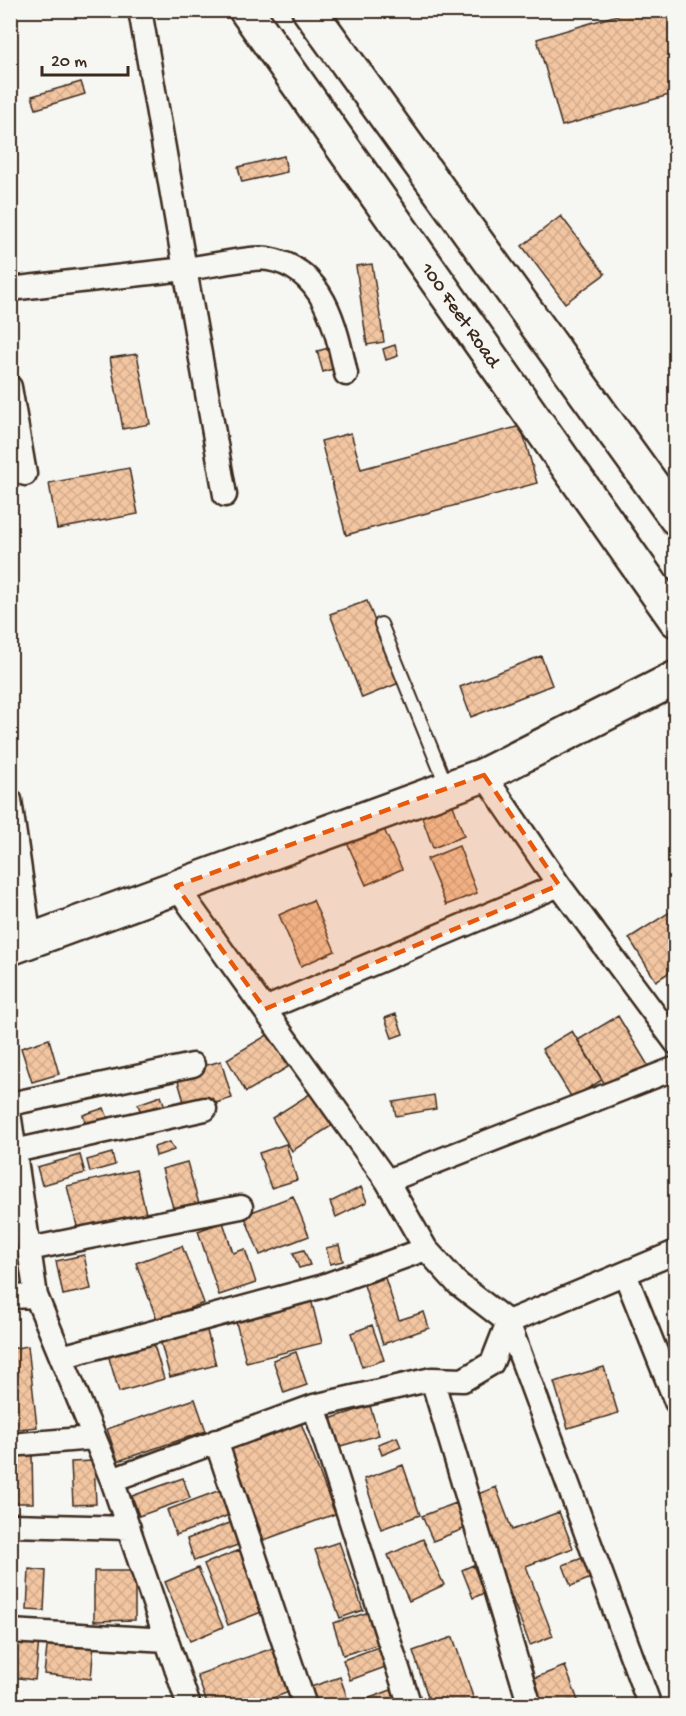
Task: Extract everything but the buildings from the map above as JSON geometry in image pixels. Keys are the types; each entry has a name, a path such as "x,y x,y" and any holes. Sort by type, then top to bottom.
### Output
{"main road":[{"name":"100 Feet Road","path":"246,10 675,620"},
{"path":"309,10 675,518"},
{"path":"20,944 484,775 675,678"}],"street":[{"path":"140,10 225,495"},
{"path":"10,289 267,258 300,270 321,293 337,332 346,374"},
{"path":"10,387 25,474"},
{"path":"484,775 559,885 675,1043"},
{"path":"10,800 20,944"},
{"path":"265,1009 559,885"},
{"path":"176,886 387,1181 426,1249 456,1283 508,1322 650,1706"},
{"path":"10,1104 193,1065"},
{"path":"387,1181 675,1068"},
{"path":"13,1152 205,1109"},
{"path":"10,1119 13,1152 36,1296 112,1480 189,1706"},
{"path":"29,1249 241,1207"},
{"path":"61,1358 320,1287 426,1249"},
{"path":"112,1480 314,1406 432,1379 463,1380 492,1363 508,1322 675,1252"},
{"path":"625,1274 675,1402"},
{"path":"10,1297 36,1296"},
{"path":"432,1379 530,1706"},
{"path":"314,1406 410,1706"},
{"path":"10,1446 93,1438"},
{"path":"216,1441 305,1706"},
{"path":"10,1525 129,1528"},
{"path":"10,1631 167,1640"}],"lane":[{"path":"381,624 448,788"}],"highlighted area":[{"path":"484,775 559,885 265,1009 176,886"}]}
